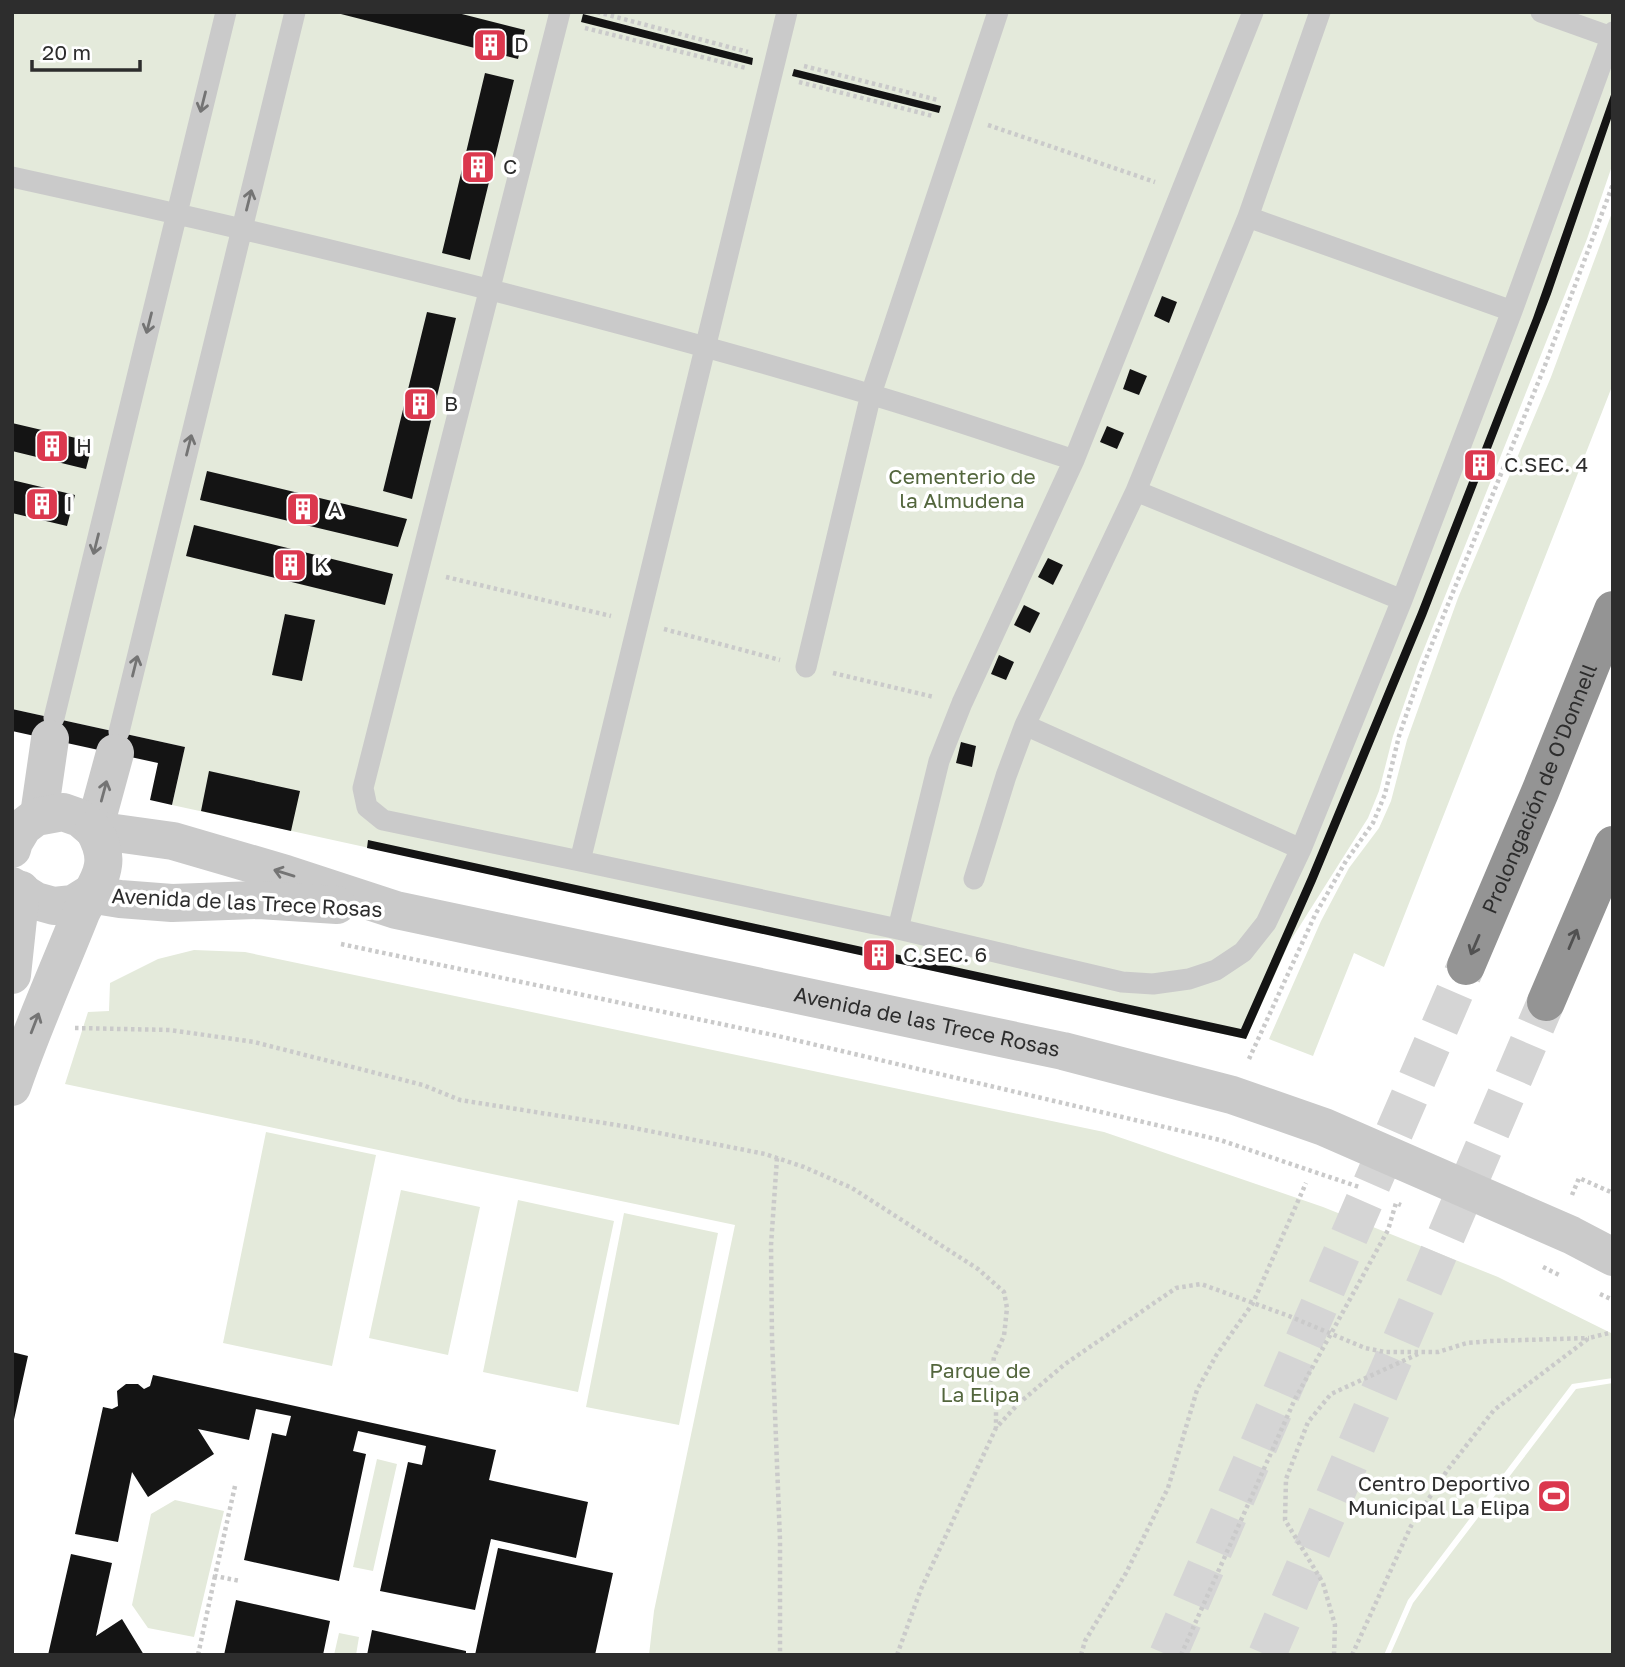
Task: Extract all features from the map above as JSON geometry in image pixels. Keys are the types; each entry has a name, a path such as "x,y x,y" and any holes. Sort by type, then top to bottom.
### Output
{"highway":[{"name":"Prolongación de O'Donnell","path":"1466,966 1613,610"},
{"path":"1546,1002 1613,845"}],"street":[{"path":"12,849 29,813 52,729"},
{"path":"12,1087 89,894 99,880 104,863 102,846 94,830 117,743"},
{"name":"Avenida de las Trece Rosas","path":"29,813 63,812 80,818 94,830 173,841 396,909 1036,1045 1232,1095 1311,1122 1571,1235 1613,1257"},
{"path":"12,975 15,881"},
{"name":"Avenida de las Trece Rosas","path":"15,881 36,901 54,906 73,904 89,894 172,903 259,900 396,909"}],"lane":[{"path":"52,729 226,12"},
{"path":"117,743 295,12"},
{"path":"560,12 363,788 367,807 383,820 898,929 1122,982 1153,984 1189,979 1216,970 1243,952 1266,923 1301,849 1402,600 1513,311 1612,35 1541,12"},
{"path":"580,861 636,622 787,12"},
{"path":"806,667 871,394 998,12"},
{"path":"898,929 939,761 962,703 1074,460 1253,12"},
{"path":"974,879 1006,776 1025,726 1136,491 1248,217 1320,12"},
{"path":"12,177 242,229 704,347 871,394 1074,460"},
{"path":"1248,217 1513,311"},
{"path":"1136,491 1402,600"},
{"path":"1025,726 1301,849"}],"path":[{"path":"963,116 1183,192"},
{"path":"1249,1059 1315,915 1373,822 1385,794 1399,736 1423,666 1544,368 1613,184"},
{"path":"420,570 636,622 806,667 962,703"},
{"path":"329,942 778,1036 1220,1140 1366,1190"},
{"path":"35,1024 90,1030 170,1030 254,1042 423,1085 460,1100 629,1127 778,1158 852,1188 978,1269 1004,1292 1007,1308 1004,1336 994,1357 990,1384 996,1409 996,1428"},
{"path":"778,1158 771,1245 780,1540 780,1655"},
{"path":"1572,1196 1579,1178 1613,1194"},
{"path":"1081,1655 1085,1641 1126,1573 1168,1488 1197,1390 1217,1354 1253,1303 1306,1183"},
{"path":"1386,1198 1408,1208"},
{"path":"1181,1655 1295,1399 1388,1230 1395,1203"},
{"path":"1532,1262 1566,1278"},
{"path":"897,1655 921,1589 996,1428 1018,1404 1065,1364 1176,1288 1201,1284 1289,1316 1365,1348 1385,1352 1438,1352 1467,1343 1589,1338 1613,1332"},
{"path":"1590,1289 1613,1300"},
{"path":"1352,1655 1411,1526 1448,1469 1494,1410 1589,1338"},
{"path":"1334,1655 1335,1625 1323,1583 1285,1520 1286,1479 1308,1422 1331,1394 1422,1352"},
{"path":"198,1655 234,1486"},
{"path":"215,1576 240,1581"}],"green space":[{"name":"Cementerio de la Almudena","path":"12,12 1613,12 1613,163 1587,239 1418,664 1393,736 1379,791 1368,818 1289,943 1246,1039 172,805 185,747 12,709"},
{"path":"1613,210 1613,384 1384,967 1354,953 1313,1056 1269,1039 1321,921 1349,868 1379,828 1391,801 1407,740 1458,598 1551,377"},
{"name":"Parque de La Elipa","path":"194,950 245,952 1104,1132 1323,1207 1498,1277 1613,1334 1613,1378 1572,1384 1408,1600 1384,1655 649,1655 654,1611 735,1225 65,1084 88,1012 109,1011 110,983 158,959"},
{"path":"266,1132 376,1155 332,1366 223,1343"},
{"path":"401,1190 480,1207 448,1355 369,1338"},
{"path":"518,1200 614,1221 578,1392 483,1372"},
{"path":"624,1213 718,1233 679,1425 586,1407"},
{"name":"Centro Deportivo Municipal La Elipa","path":"1613,1383 1613,1655 1390,1655 1413,1603 1576,1389"},
{"path":"377,1459 397,1464 373,1571 353,1567"},
{"path":"175,1500 224,1511 194,1637 148,1628 132,1605 151,1514"},
{"path":"339,1633 359,1637 356,1655 334,1655"}],"building":[{"name":"D","path":"333,12 454,12 525,30 518,59"},
{"path":"583,14 753,58 752,65 581,22"},
{"path":"794,69 941,106 939,113 792,76"},
{"name":"C","path":"485,73 514,80 470,260 442,253"},
{"path":"1613,89 1613,113 1551,294 1426,616 1316,881 1246,1039 367,848 368,840 1241,1029 1308,877 1418,612 1533,318"},
{"path":"1162,296 1177,302 1169,323 1154,316"},
{"name":"B","path":"427,312 456,318 412,499 383,491"},
{"path":"1130,369 1147,376 1139,395 1123,389"},
{"name":"H","path":"12,423 93,442 86,469 12,451"},
{"path":"1107,426 1124,433 1117,449 1100,442"},
{"name":"A","path":"207,471 407,519 398,547 200,500"},
{"name":"I","path":"12,480 75,495 67,526 12,513"},
{"name":"K","path":"194,525 393,574 385,605 186,556"},
{"path":"1048,558 1063,565 1053,585 1038,577"},
{"path":"1024,605 1040,613 1030,633 1014,625"},
{"path":"285,614 315,620 302,681 272,675"},
{"path":"999,655 1014,662 1006,680 991,674"},
{"path":"12,709 185,747 172,805 150,800 158,763 12,731"},
{"path":"961,742 976,746 972,767 956,763"},
{"path":"209,771 300,791 291,831 201,811"},
{"path":"12,1352 28,1356 13,1424 12,1424"},
{"path":"153,1375 496,1450 489,1480 588,1502 576,1558 491,1539 475,1610 380,1591 408,1462 422,1465 426,1446 358,1431 353,1451 366,1454 339,1581 244,1560 272,1433 286,1436 291,1416 256,1409 249,1440 198,1429 214,1454 148,1497 132,1472 118,1542 75,1534 103,1407 112,1409 118,1406 117,1391 126,1384 138,1384 144,1389 150,1386"},
{"path":"498,1548 613,1573 595,1655 475,1655"},
{"path":"71,1554 112,1563 96,1636 122,1619 144,1655 48,1655"},
{"path":"236,1600 330,1621 323,1655 224,1655"},
{"path":"372,1630 466,1651 466,1655 367,1655"}],"tunnel":[{"path":"1168,1655 1466,966"},
{"path":"1267,1655 1546,1002"}],"place":[{"name":"D","path":"490,45"},
{"name":"C","path":"478,167"},
{"name":"B","path":"420,404"},
{"name":"H","path":"52,446"},
{"name":"C.SEC. 4","path":"1480,465"},
{"name":"I","path":"42,504"},
{"name":"A","path":"303,509"},
{"name":"K","path":"290,565"},
{"name":"C.SEC. 6","path":"879,955"},
{"name":"Centro Deportivo Municipal La Elipa","path":"1554,1496"}]}
